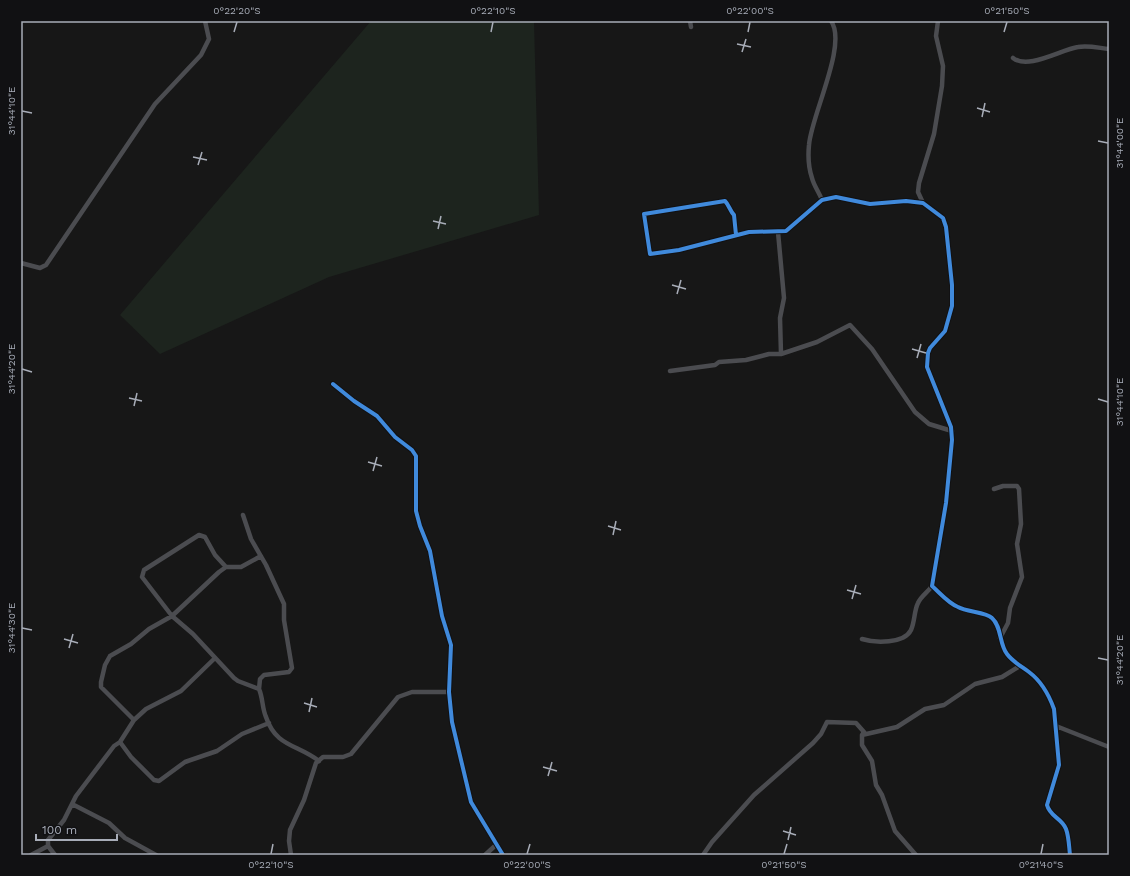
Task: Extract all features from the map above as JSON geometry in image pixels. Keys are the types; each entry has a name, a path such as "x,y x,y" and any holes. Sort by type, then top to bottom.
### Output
{"street":[{"path":"21,264 40,268 46,265 155,104 201,55 209,39 205,21"},
{"path":"690,21 691,27"},
{"path":"822,200 811,176 809,145 813,120 826,88 834,46 836,32 831,21"},
{"path":"923,203 918,192 919,183 933,138 942,86 943,66 936,36 938,21"},
{"path":"1013,58 1018,61 1030,62 1079,46 1109,50"},
{"path":"736,235 734,215 730,211 728,203 725,201 644,214 650,254 679,250 749,232 778,232 791,228 822,200 836,197 870,204 906,201 923,203 943,218 946,227 952,285 952,306 946,331 930,348 927,358 928,367 952,431 946,502 932,586 918,603 911,629 907,635 893,640 876,643 862,639"},
{"path":"778,232 784,298 780,318 781,354"},
{"path":"670,371 715,365 719,362 746,360 769,354 781,354 817,342 850,325 872,350 915,412 929,424 952,431"},
{"path":"333,384 354,401 377,416 395,437 416,456 416,511 431,555 442,616 451,645 448,692 452,722 471,802 503,855"},
{"path":"994,489 1003,486 1017,486 1019,489 1021,524 1018,544 1022,577 1010,608 1008,623 1000,638"},
{"path":"243,515 251,539 261,556 284,604 284,620 292,668 289,672 264,675 260,679 259,689 266,717 274,735 284,742 308,752 319,761"},
{"path":"226,567 215,555 205,536 199,535 144,570 142,577 172,616 238,682 259,689"},
{"path":"134,720 102,687 101,682 105,665 110,656 131,644 149,629 172,616 204,584 226,567 241,568 261,556"},
{"path":"932,586 956,607 992,618 997,624 1000,638 1007,654 1035,677 1047,692 1054,709 1058,765 1047,805 1052,815 1062,823 1066,829 1070,855"},
{"path":"55,855 48,846 48,840 64,820 72,804 96,769 114,746 120,742 134,720 146,709 181,691 215,658"},
{"path":"862,735 897,727 925,709 944,705 975,684 1002,676 1020,666"},
{"path":"291,855 289,841 290,830 304,800 316,763 323,757 344,757 351,754 398,697 412,692 448,692"},
{"path":"703,855 712,842 754,795 813,743 827,722 856,723 864,732 862,735 862,745 872,762 876,784 882,795 895,831 916,855"},
{"path":"120,742 130,757 154,780 159,781 185,762 217,751 242,734 269,723"},
{"path":"1056,726 1109,747"},
{"path":"72,804 109,823 125,838 156,855"},
{"path":"485,855 497,844"},
{"path":"31,855 48,846"}],"shaded area":[{"path":"371,21 534,21 539,215 329,277 160,354 120,315"}],"cycle path":[{"path":"736,235 734,215 725,201 644,214 650,254 679,250 749,232 786,231 822,200 836,197 870,204 906,201 923,203 943,218 946,227 952,285 952,306 945,331 930,348 927,367 951,427 952,440 946,503 932,586 954,605 962,609 985,614 992,618 999,631 1004,650 1009,657 1037,680 1050,699 1054,709 1059,765 1047,805 1051,812 1062,822 1066,829 1070,855"},
{"path":"333,384 354,401 377,416 395,437 412,450 416,456 416,511 430,551 442,616 451,645 449,692 452,722 471,802 503,855"}]}
